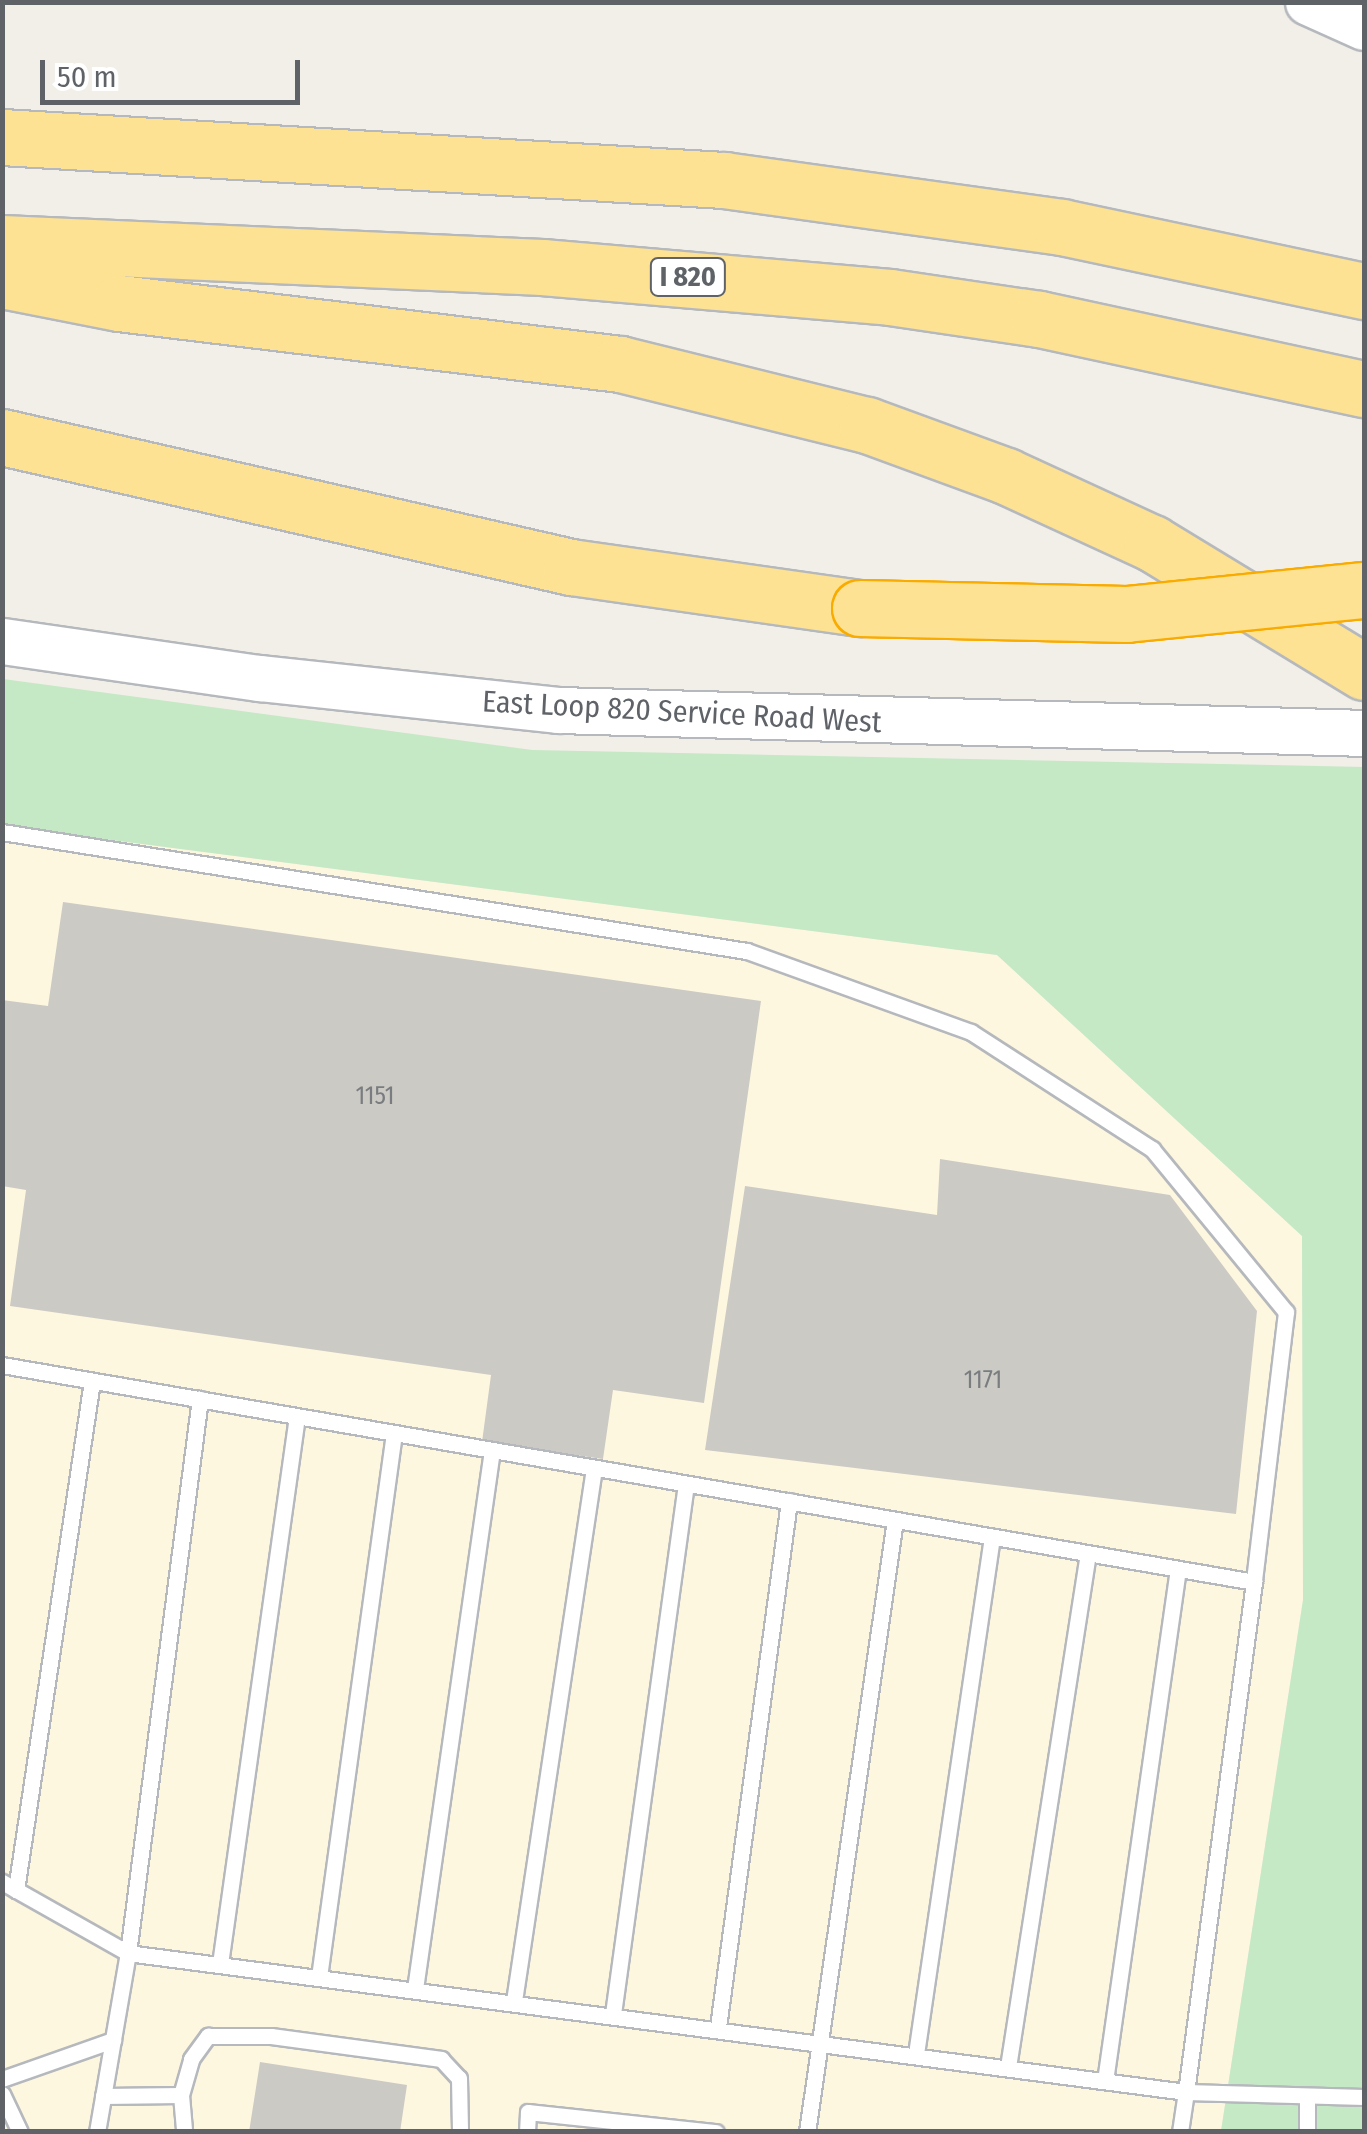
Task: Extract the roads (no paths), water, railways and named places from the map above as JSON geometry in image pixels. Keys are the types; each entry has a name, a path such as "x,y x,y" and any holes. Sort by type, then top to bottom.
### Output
{"highway":[{"path":"2,138 724,180 1062,226 1364,292"},
{"name":"I 820","path":"2,242 542,267 872,295 1039,319 1364,389"},
{"path":"2,280 119,303 620,364 867,424 1006,476 1152,544 1364,672"},
{"path":"2,437 571,567 860,608 1126,614 1364,590"}],"main road":[{"path":"1308,2 1364,27"},
{"name":"East Loop 820 Service Road West","path":"2,641 260,678 558,710 1364,733"}],"lane":[{"path":"2,832 746,950 971,1032 1152,1149 1286,1312 1180,2132"},
{"path":"2,1365 1254,1582"},
{"path":"92,1381 9,1886 128,1953 818,2040 1186,2092 1364,2097"},
{"path":"97,2132 128,1953 200,1399"},
{"path":"220,1964 296,1416"},
{"path":"318,1977 394,1433"},
{"path":"415,1989 492,1450"},
{"path":"514,2002 594,1468"},
{"path":"614,2014 686,1484"},
{"path":"718,2027 789,1501"},
{"path":"807,2132 895,1520"},
{"path":"916,2054 992,1537"},
{"path":"1008,2067 1088,1553"},
{"path":"1105,2081 1178,1569"},
{"path":"184,2132 181,2095 192,2058 208,2036 289,2038 441,2059 459,2078 460,2132"},
{"path":"2,2079 113,2040"},
{"path":"2,2094 20,2132"},
{"path":"103,2096 181,2095"},
{"path":"1306,2132 1307,2096"},
{"path":"527,2132 528,2112 716,2132"}]}
